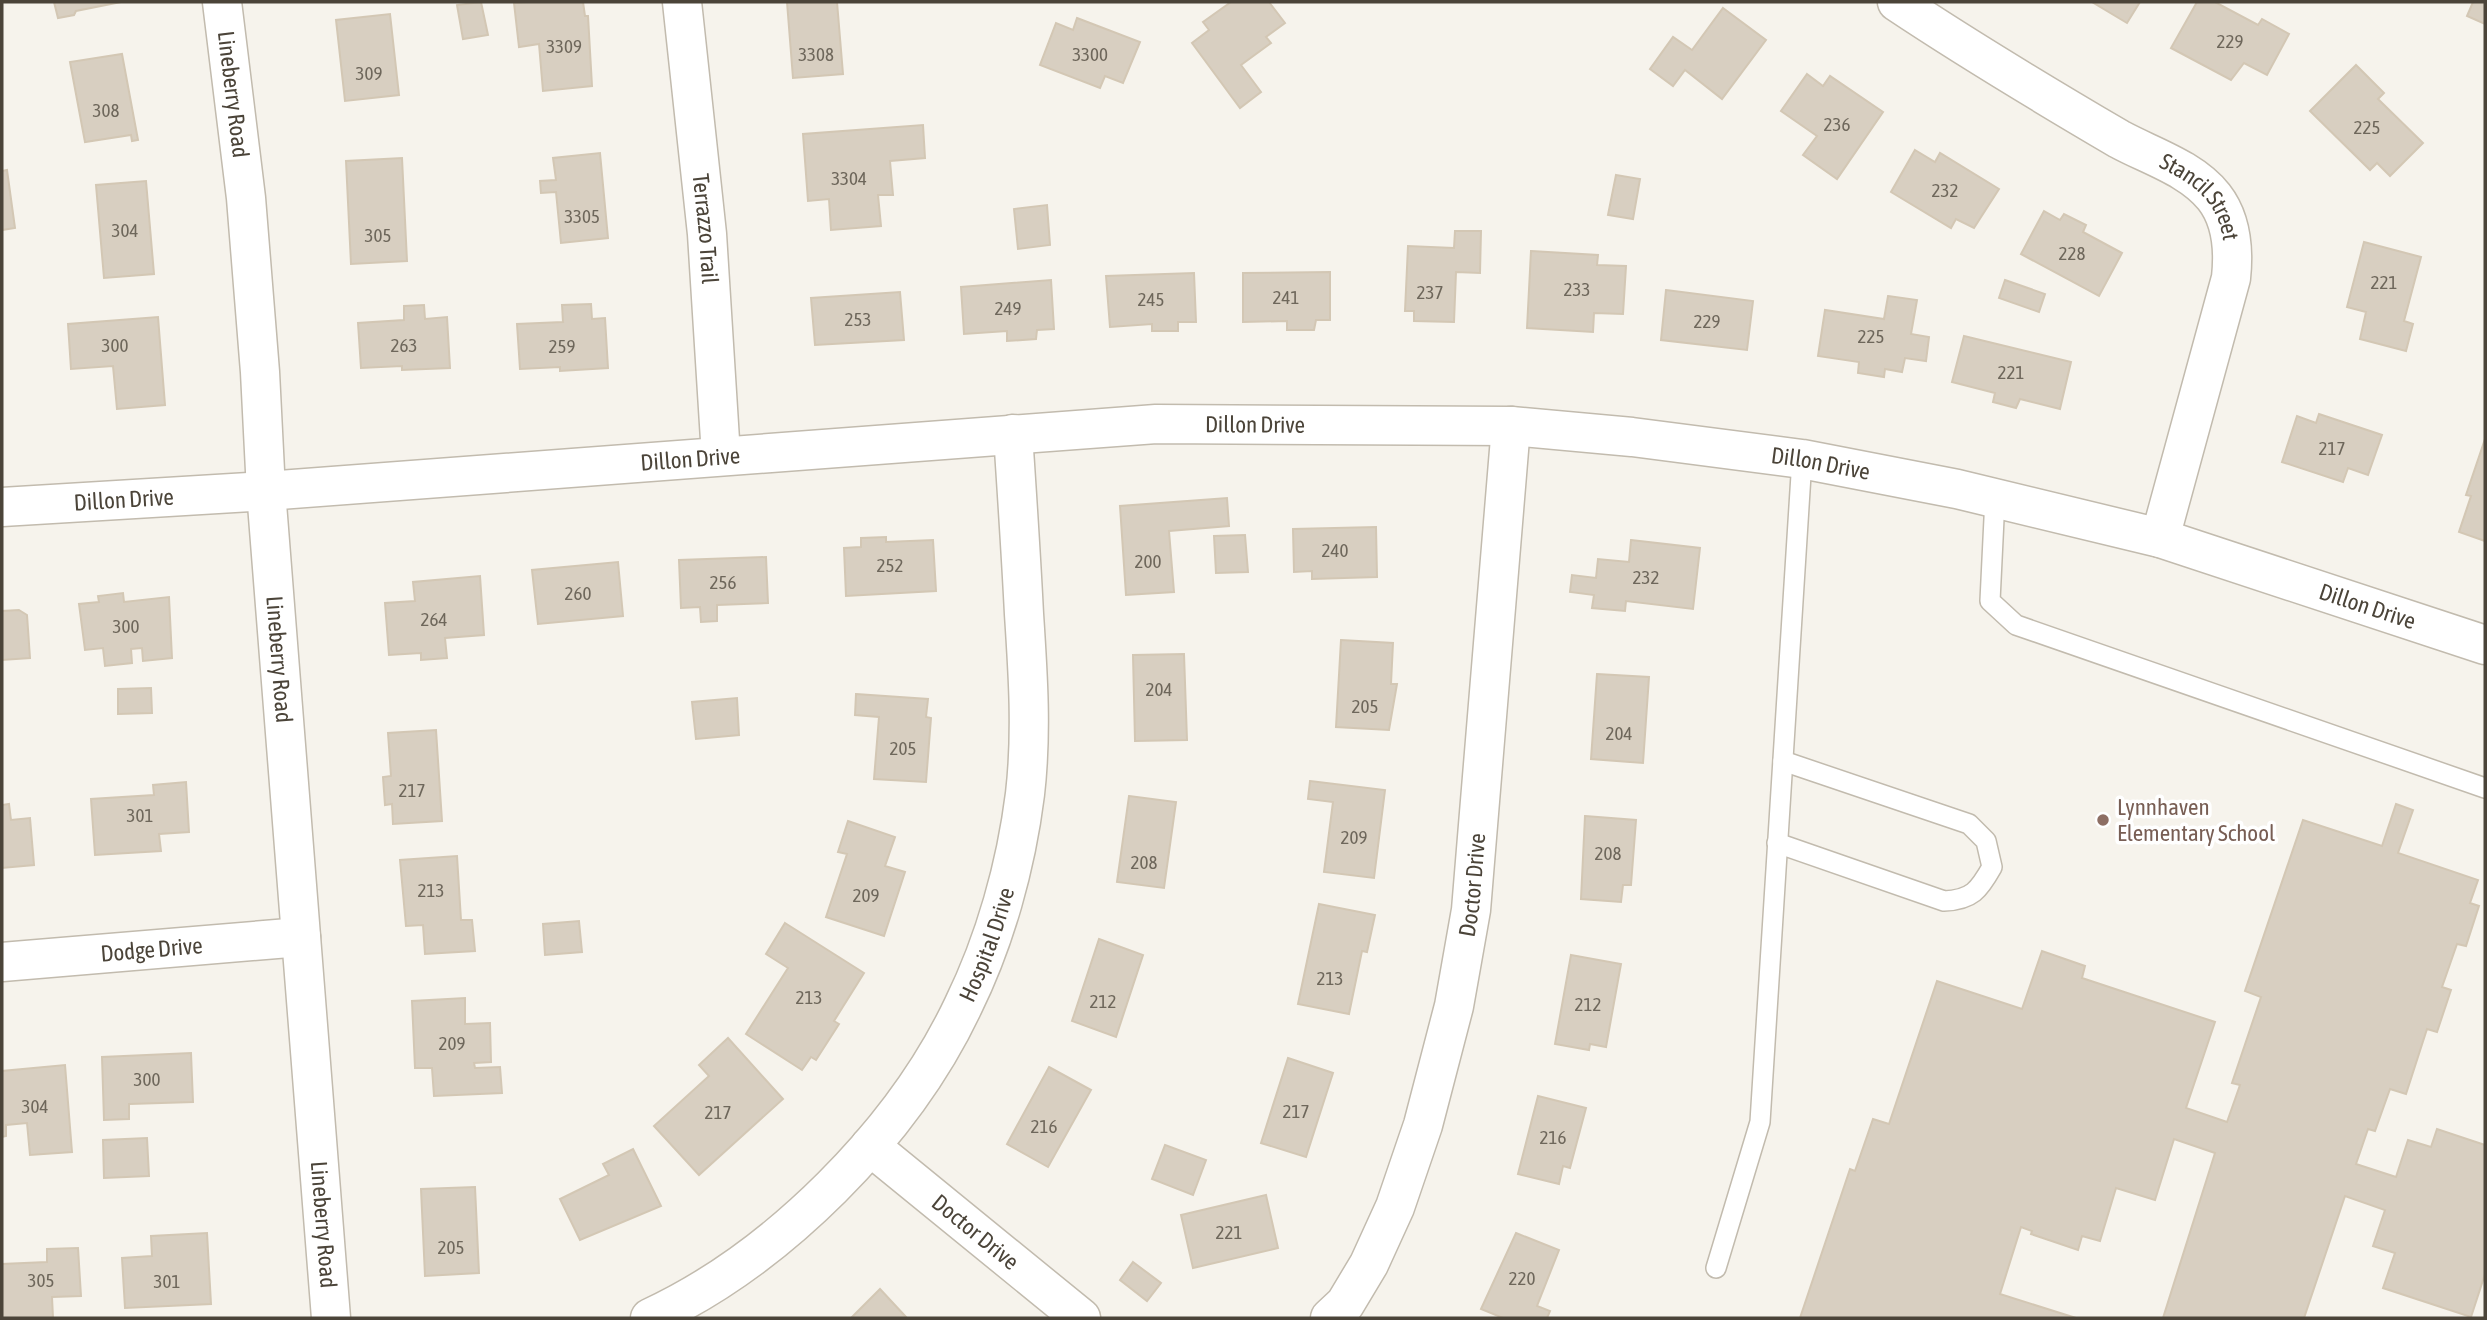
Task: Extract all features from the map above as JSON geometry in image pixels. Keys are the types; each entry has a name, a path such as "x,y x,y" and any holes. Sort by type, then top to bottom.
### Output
{"street":[{"name":"Lineberry Road","path":"222,2 246,198 260,372 266,491 331,1318"},
{"name":"Terrazzo Trail","path":"682,2 707,234 721,456"},
{"name":"Stancil Street","path":"1897,2 2121,140 2192,176 2214,197 2228,224 2234,254 2231,278 2160,538"},
{"name":"Dillon Drive","path":"2,507 266,491 1156,424 1511,426 1632,436 1802,459 1957,489 2160,538 2485,645"},
{"name":"Doctor Drive","path":"1330,1318 1345,1304 1369,1264 1395,1207 1423,1125 1454,1006 1471,910 1511,426"},
{"name":"Hospital Drive","path":"650,1318 737,1268 805,1213 870,1146 926,1073 963,1007 992,937 1013,859 1025,793 1030,710 1013,434"},
{"name":"Dodge Drive","path":"2,962 301,937"},
{"name":"Doctor Drive","path":"870,1146 1081,1318"}],"lane":[{"path":"1716,1268 1759,1122 1802,459"},
{"path":"1995,498 1990,601 2016,625 2485,788"},
{"path":"1777,843 1944,901 1959,901 1980,889 1992,867 1986,841 1969,824 1783,761"}],"building":[{"path":"54,2 121,2 76,11 74,15 58,18"},
{"path":"481,2 488,35 463,39 457,5"},
{"path":"583,2 585,16 588,16 592,86 543,91 539,44 519,47 514,3"},
{"path":"787,2 837,2 843,74 793,78"},
{"path":"1231,2 1269,2 1285,23 1266,37 1271,43 1241,65 1261,92 1240,108 1192,43 1209,30 1203,22"},
{"path":"2092,2 2140,2 2127,23"},
{"path":"2197,2 2215,2 2258,25 2262,19 2289,34 2267,75 2244,63 2231,80 2171,48"},
{"path":"2473,2 2485,2 2485,24 2467,16"},
{"path":"1723,8 1766,40 1722,99 1685,70 1673,86 1650,69 1673,37 1692,50"},
{"path":"390,14 399,95 345,101 336,20"},
{"path":"1077,18 1140,42 1123,83 1105,76 1100,88 1040,65 1056,23 1073,30"},
{"path":"122,54 138,140 132,141 131,135 85,142 70,62"},
{"path":"2356,65 2384,93 2378,99 2423,143 2390,176 2377,163 2370,170 2310,111"},
{"path":"1807,74 1823,86 1830,76 1883,112 1837,179 1803,155 1817,136 1781,111"},
{"path":"923,125 925,158 890,161 893,195 878,195 881,226 831,230 829,199 808,201 803,134"},
{"path":"1915,150 1935,162 1940,153 1999,189 1974,228 1956,219 1951,228 1891,192"},
{"path":"600,153 608,238 561,243 556,192 541,193 540,181 556,180 553,158"},
{"path":"402,158 407,261 351,264 346,161"},
{"path":"7,170 15,228 2,230 2,171"},
{"path":"1616,175 1640,179 1633,219 1608,215"},
{"path":"146,181 154,274 104,278 96,185"},
{"path":"1047,205 1050,245 1018,249 1014,209"},
{"path":"2044,211 2060,220 2064,214 2086,225 2083,232 2122,253 2099,296 2021,254"},
{"path":"1455,231 1481,231 1480,273 1456,272 1454,322 1414,321 1414,311 1405,311 1408,246 1454,248"},
{"path":"2364,242 2421,257 2404,321 2413,324 2406,351 2360,339 2366,312 2347,307"},
{"path":"1531,251 1598,255 1597,265 1626,266 1623,314 1594,313 1593,332 1527,328"},
{"path":"1330,272 1330,320 1316,320 1314,330 1287,330 1287,321 1243,322 1243,273"},
{"path":"1194,273 1196,322 1178,322 1178,331 1152,331 1152,324 1110,327 1106,276"},
{"path":"1051,280 1054,329 1037,330 1036,339 1007,341 1007,331 964,334 961,287"},
{"path":"2005,280 2045,294 2039,312 1999,298"},
{"path":"1666,290 1753,301 1747,350 1661,340"},
{"path":"900,292 904,340 815,345 811,298"},
{"path":"1888,296 1917,300 1911,334 1929,337 1926,361 1905,358 1902,372 1885,369 1884,377 1858,373 1859,362 1818,356 1825,310 1884,319"},
{"path":"591,304 592,319 605,318 608,368 560,371 560,367 520,369 517,324 563,322 562,305"},
{"path":"424,305 425,319 447,317 450,368 361,368 358,323 404,320 404,306"},
{"path":"158,317 165,405 117,409 113,366 71,369 68,324"},
{"path":"1964,336 2071,362 2060,409 2020,399 2016,408 1993,402 1995,393 1952,382"},
{"path":"2319,414 2382,435 2368,475 2348,468 2343,482 2282,462 2297,416 2316,423"},
{"path":"2485,439 2485,541 2459,532 2471,496 2466,495"},
{"path":"1227,498 1229,526 1169,531 1174,592 1126,595 1120,506"},
{"path":"1376,527 1377,577 1312,579 1312,571 1294,572 1293,529"},
{"path":"1245,535 1248,572 1216,573 1214,536"},
{"path":"886,537 886,542 933,540 936,591 846,596 844,548 861,547 861,538"},
{"path":"1631,540 1700,548 1693,609 1626,601 1625,611 1592,608 1594,595 1570,592 1572,575 1596,578 1598,559 1629,562"},
{"path":"766,557 768,603 717,605 717,621 701,622 700,607 681,608 679,560"},
{"path":"618,562 623,616 538,624 532,570"},
{"path":"480,576 484,635 445,638 447,658 421,660 421,653 389,655 385,603 415,601 413,582"},
{"path":"123,593 124,602 169,597 172,658 143,661 142,648 131,649 132,663 105,666 103,648 85,650 79,604 99,602 98,596"},
{"path":"19,610 27,615 30,658 2,660 2,611"},
{"path":"1341,640 1393,643 1391,684 1397,684 1389,730 1336,727"},
{"path":"1184,654 1187,740 1135,741 1133,655"},
{"path":"1597,674 1649,677 1643,763 1591,759"},
{"path":"151,688 152,713 118,714 118,689"},
{"path":"856,694 928,699 926,717 931,718 926,782 874,779 879,717 855,715"},
{"path":"737,698 739,735 696,739 692,702"},
{"path":"436,730 442,821 393,824 392,804 385,805 383,777 391,776 388,733"},
{"path":"1310,781 1385,790 1374,878 1324,872 1333,802 1308,799"},
{"path":"186,782 189,832 159,834 161,851 95,855 91,799 154,795 153,785"},
{"path":"1129,796 1176,802 1164,888 1117,882"},
{"path":"9,804 11,820 30,818 34,865 2,868 2,805"},
{"path":"2396,804 2413,810 2398,853 2478,880 2470,903 2479,906 2466,946 2457,944 2442,987 2451,990 2437,1032 2427,1029 2406,1094 2390,1089 2375,1131 2368,1129 2356,1164 2396,1177 2408,1140 2431,1147 2437,1129 2485,1145 2485,1274 2471,1317 2383,1288 2395,1253 2373,1246 2385,1210 2345,1196 2304,1318 2163,1318 2215,1153 2174,1139 2155,1200 2116,1188 2100,1241 2082,1236 2078,1250 2031,1234 2032,1231 2021,1227 2000,1294 2076,1318 1800,1318 1850,1169 1855,1171 1873,1119 1889,1124 1937,981 2022,1009 2042,951 2085,966 2082,978 2215,1022 2186,1108 2227,1122 2240,1085 2232,1083 2261,997 2245,991 2303,820 2382,846"},
{"path":"1585,816 1636,820 1631,885 1623,885 1621,902 1581,899"},
{"path":"848,821 895,837 885,866 905,872 884,936 826,917 847,854 838,852"},
{"path":"457,856 461,920 472,920 475,951 425,954 423,925 406,926 400,860"},
{"path":"1319,904 1375,915 1367,952 1362,951 1349,1014 1298,1004"},
{"path":"579,921 582,952 545,955 543,924"},
{"path":"785,923 864,973 834,1021 839,1024 816,1060 811,1057 802,1070 746,1034 788,968 766,954"},
{"path":"1099,939 1143,955 1116,1037 1072,1021"},
{"path":"1571,955 1621,964 1606,1047 1590,1044 1589,1050 1555,1044"},
{"path":"465,998 465,1024 490,1023 491,1062 474,1063 475,1068 500,1067 502,1093 434,1096 432,1068 415,1068 412,1001"},
{"path":"728,1038 783,1099 699,1175 654,1126 709,1076 699,1065"},
{"path":"191,1053 193,1102 129,1104 129,1119 104,1120 102,1057"},
{"path":"1288,1058 1333,1073 1306,1157 1261,1143"},
{"path":"65,1065 72,1152 30,1155 27,1123 6,1125 6,1136 2,1137 2,1071"},
{"path":"1049,1067 1091,1090 1048,1167 1007,1144"},
{"path":"1538,1096 1586,1108 1570,1168 1563,1166 1559,1184 1518,1174"},
{"path":"147,1138 149,1176 104,1178 103,1140"},
{"path":"1165,1145 1206,1160 1193,1195 1152,1179"},
{"path":"633,1149 661,1206 580,1240 560,1199 609,1175 603,1164"},
{"path":"475,1187 479,1273 425,1276 421,1189"},
{"path":"1266,1195 1278,1248 1193,1268 1181,1215"},
{"path":"207,1233 211,1304 125,1308 122,1258 152,1256 151,1236"},
{"path":"1516,1233 1559,1250 1537,1306 1550,1311 1547,1318 1503,1318 1481,1309"},
{"path":"78,1248 81,1296 52,1297 53,1318 2,1318 2,1264 47,1262 47,1249"},
{"path":"1133,1262 1161,1283 1147,1301 1120,1280"},
{"path":"880,1289 907,1318 851,1318"}],"place":[{"name":"Lynnhaven Elementary School","path":"2103,820"}]}
